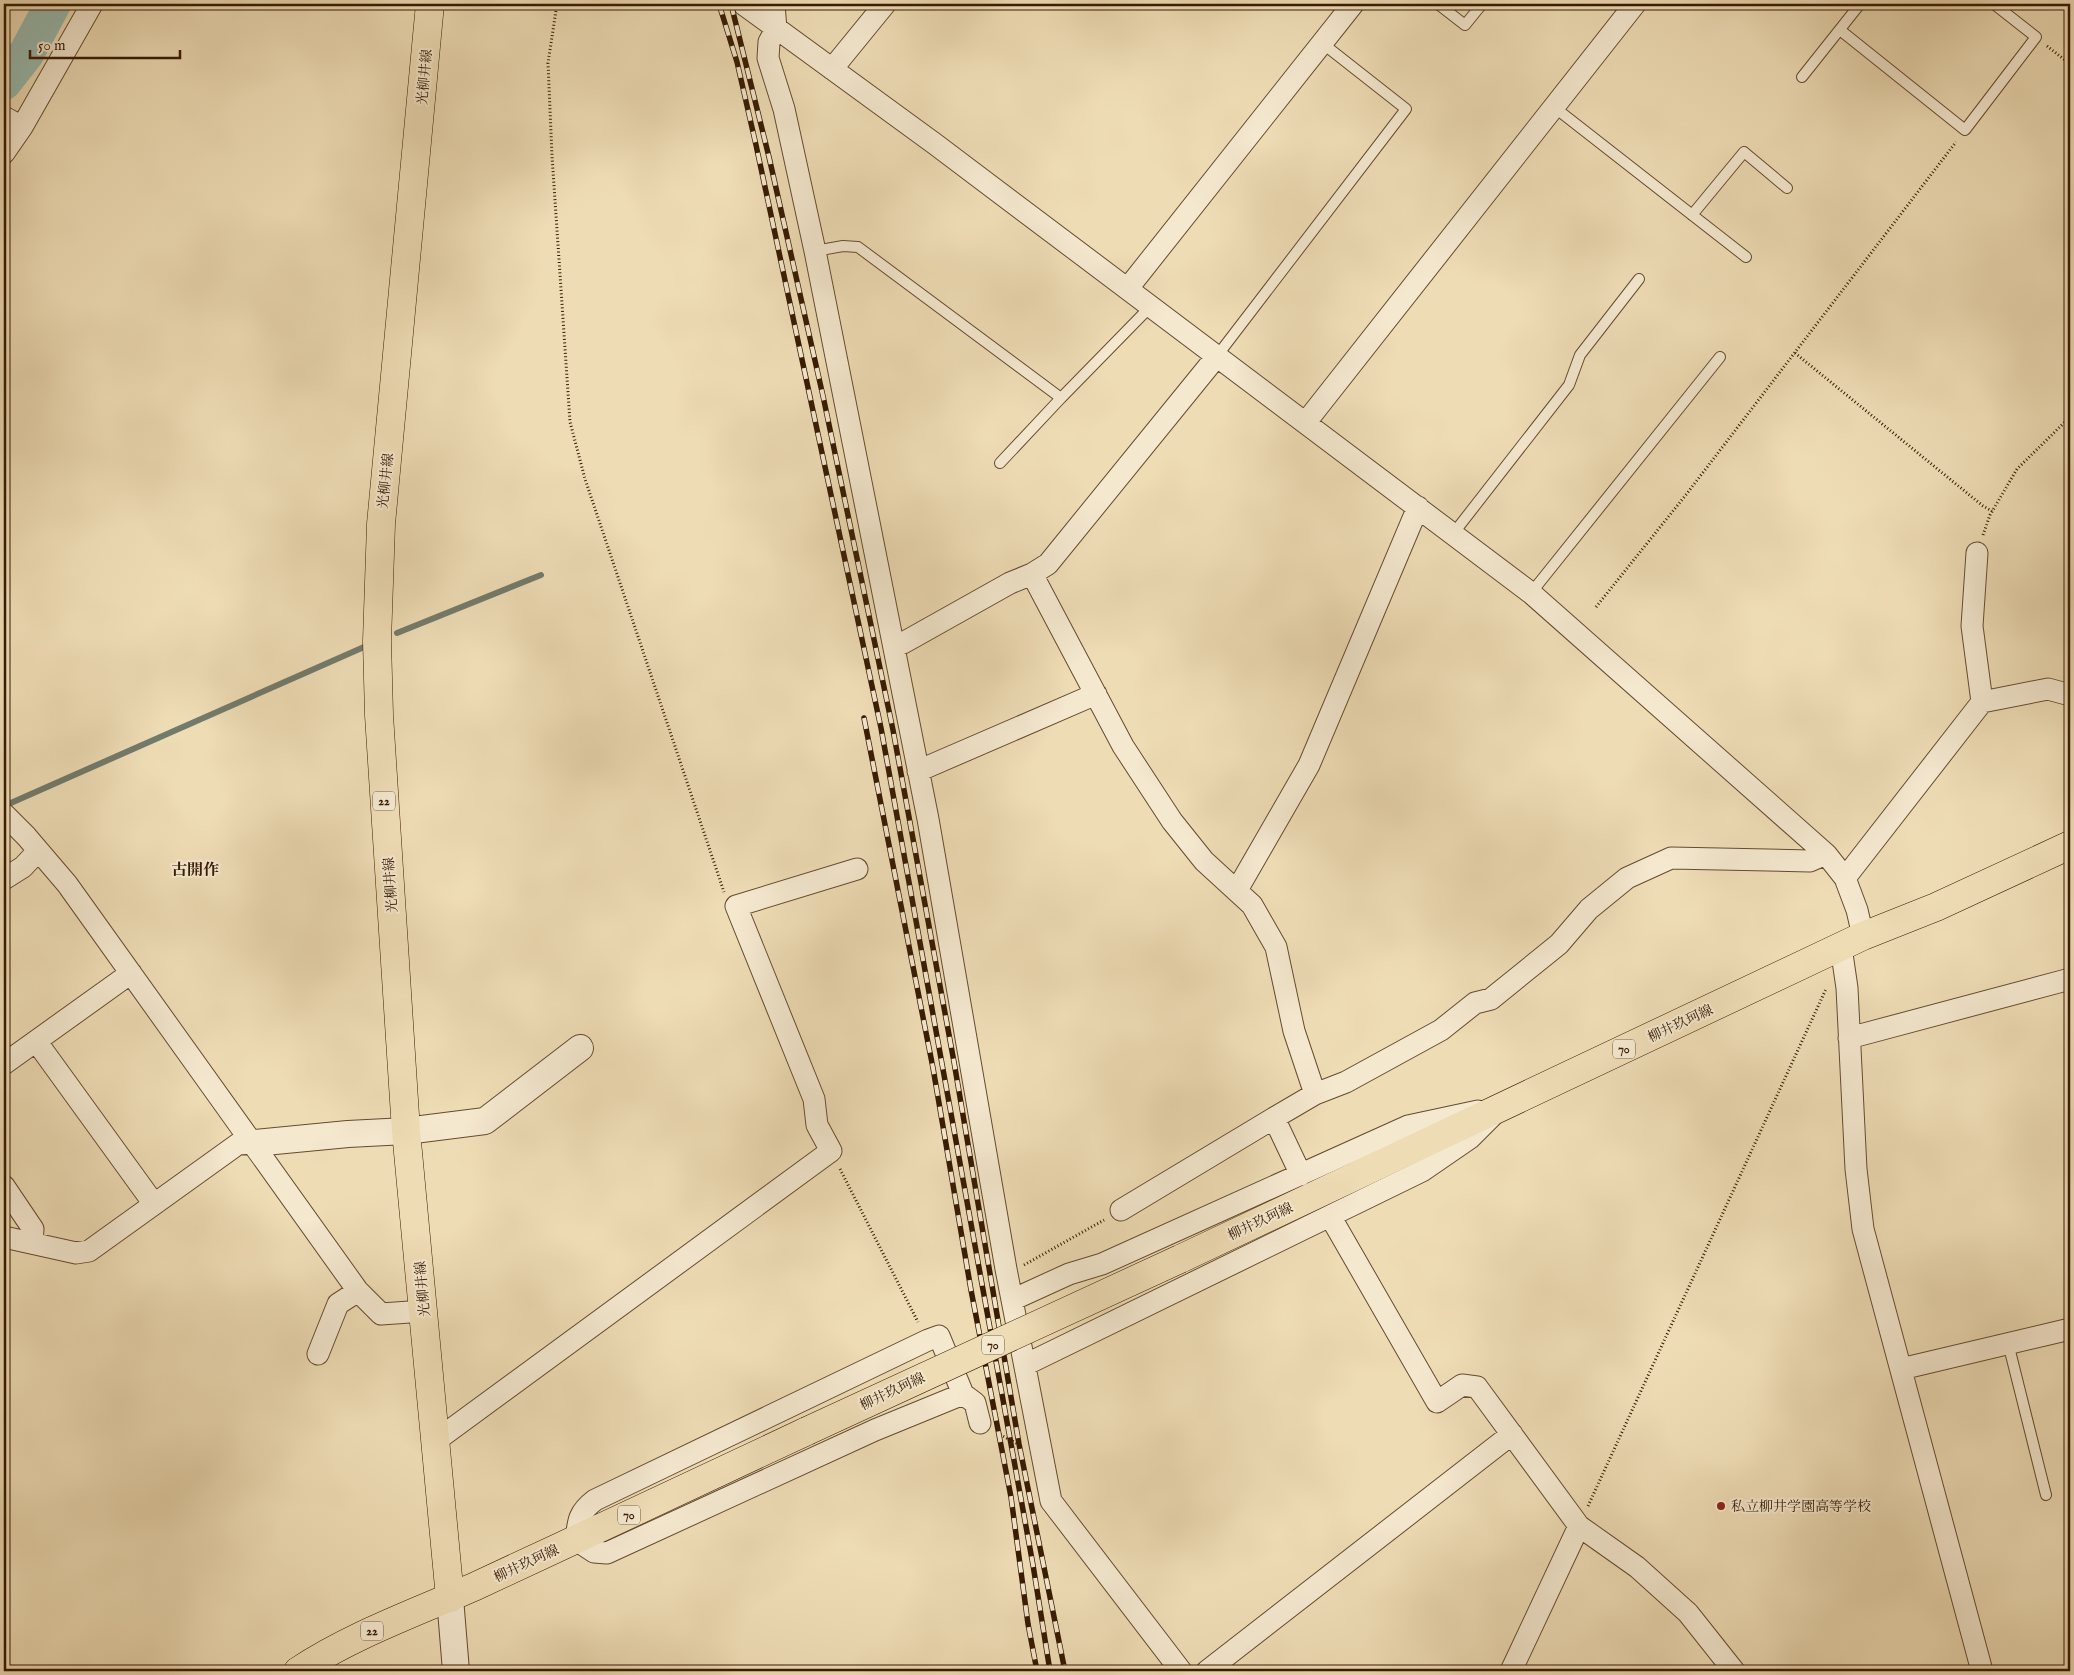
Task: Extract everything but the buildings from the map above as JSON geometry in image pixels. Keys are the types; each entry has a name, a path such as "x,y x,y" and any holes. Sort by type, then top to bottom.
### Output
{"main road":[{"name":"光柳井線","path":"430,4 381,524 377,642 379,716 406,1130 450,1598"},
{"name":"柳井玖珂線","path":"450,1598 1180,1259 1852,941 1936,906 2070,845"},
{"name":"22","path":"298,1671 322,1655 450,1598"}],"street":[{"path":"4,153 14,122 92,4"},
{"path":"743,4 1128,288 1531,594 1826,854 1845,878 1857,910 1847,988 1856,1169 1864,1229 1982,1671"},
{"path":"774,4 776,29 768,42 768,58 784,109 815,251 894,647 918,771 1006,1269 1051,1501 1181,1671"},
{"path":"832,69 885,4"},
{"path":"1128,288 1353,4"},
{"path":"1306,422 1635,4"},
{"path":"894,647 904,644 1010,583 1032,574 1048,564 1217,356"},
{"path":"1237,890 1309,765 1418,507"},
{"path":"1978,553 1972,626 1982,702"},
{"path":"1032,574 1123,746 1172,821 1204,861 1252,905 1276,947 1294,1031 1315,1094"},
{"path":"1845,878 1982,702 2048,689 2070,695"},
{"path":"918,771 1096,694"},
{"path":"4,814 67,884 358,1291 380,1314 424,1311"},
{"path":"4,879 23,867 38,851"},
{"path":"1121,1210 1315,1094 1346,1082 1441,1030 1475,1003 1491,999 1559,944 1589,908 1627,878 1671,858 1810,861 1826,854"},
{"path":"434,1442 830,1152 817,1125 814,1100 736,906 857,869"},
{"path":"4,1064 131,973"},
{"path":"1849,1038 2070,979"},
{"path":"36,1041 154,1204"},
{"path":"4,1237 76,1253 89,1251 238,1144 406,1130 485,1120 580,1048"},
{"path":"1012,1300 1069,1274 1102,1264 1408,1126 1462,1113 1500,1108"},
{"path":"1025,1365 1422,1171 1470,1138 1500,1108"},
{"path":"1274,1118 1300,1175"},
{"path":"4,1186 33,1229 32,1243"},
{"path":"1330,1216 1437,1402 1462,1385 1477,1388 1579,1526 1636,1567 1688,1613 1734,1671"},
{"path":"1102,1264 1125,1316"},
{"path":"318,1354 338,1304 358,1291"},
{"path":"1901,1369 2070,1329"},
{"path":"963,1394 875,1430 607,1553 594,1552 576,1540 578,1521 584,1508 595,1500 939,1336 963,1394 975,1403 980,1423"},
{"path":"1206,1671 1512,1434"},
{"path":"1511,1671 1579,1526"},
{"path":"450,1598 456,1671"}],"lane":[{"path":"1438,4 1465,25 1482,4"},
{"path":"1802,77 1860,4"},
{"path":"1840,30 1966,130 2036,38 1994,4"},
{"path":"1217,356 1406,109 1322,43"},
{"path":"1554,107 1746,257"},
{"path":"1692,215 1744,152 1787,188"},
{"path":"815,251 842,246 858,247 1061,398"},
{"path":"1453,534 1569,385 1580,355 1639,279"},
{"path":"1000,463 1151,306"},
{"path":"1531,594 1720,357"},
{"path":"2008,1343 2046,1495"}],"path":[{"path":"557,4 548,63 559,275 570,422 585,479 724,893 736,906"},
{"path":"2036,38 2070,64"},
{"path":"1596,607 1679,503 1966,130"},
{"path":"1795,353 1983,506 1992,510"},
{"path":"1978,553 1992,510 2018,469 2070,417"},
{"path":"1579,1526 1684,1302 1829,982"},
{"path":"830,1152 928,1340"},
{"path":"1006,1269 1026,1265 1121,1210"},
{"path":"980,1423 1042,1458"}],"waterway":[{"path":"4,82 26,54 53,4"},
{"path":"397,633 541,575"},
{"path":"4,806 364,647"}],"railway":[{"path":"719,4 737,62 756,145 881,728 1033,1565 1050,1671"},
{"path":"731,4 769,157 823,396 893,730 954,1062 1019,1444 1065,1671"},
{"path":"864,718 933,1068 971,1290 1011,1497 1028,1624 1037,1671"}],"place":[{"name":"私立柳井学園高等学校","path":"1721,1506"}],"district":[{"name":"古開作","path":"195,869"}]}
